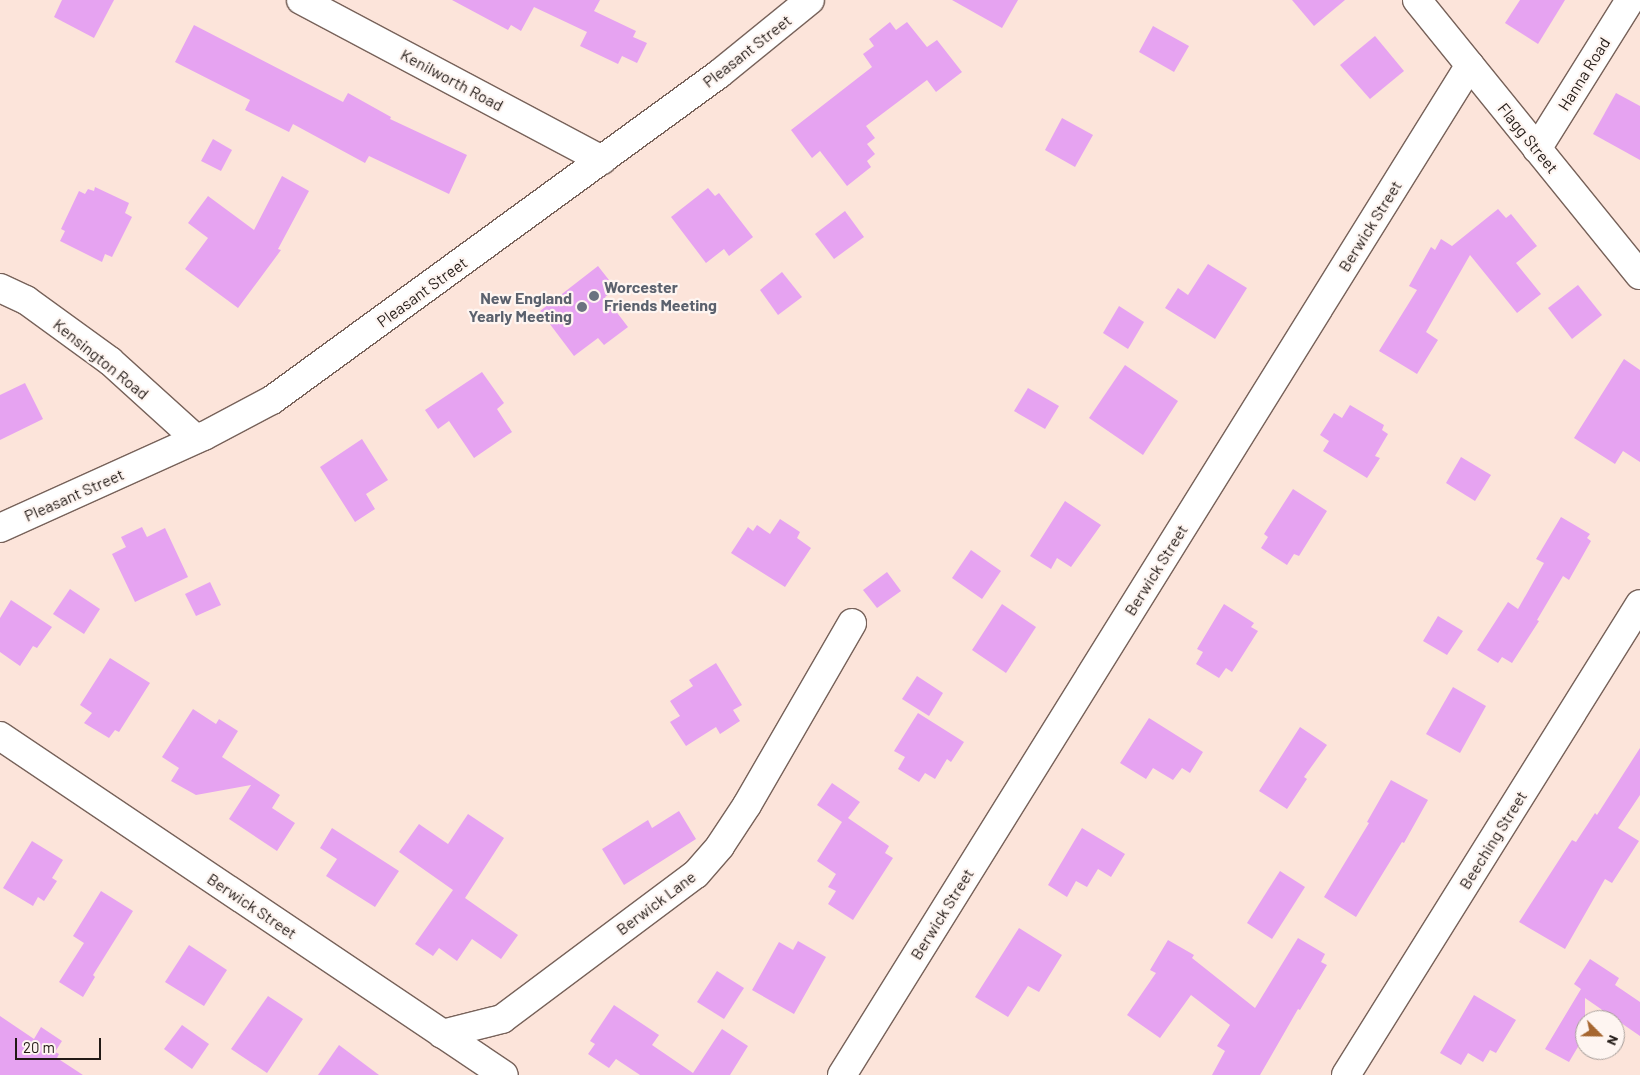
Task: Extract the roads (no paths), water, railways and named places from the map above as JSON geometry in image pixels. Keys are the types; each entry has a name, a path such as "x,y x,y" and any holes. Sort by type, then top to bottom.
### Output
{"street":[{"name":"Kenilworth Road","path":"301,0 602,160"},
{"name":"Pleasant Street","path":"0,528 196,440 249,413 292,387 719,74 810,0"},
{"name":"Flagg Street","path":"1417,0 1640,275"},
{"name":"Hanna Road","path":"1537,149 1630,0"},
{"name":"Berwick Street","path":"842,1075 1470,66"},
{"name":"Kensington Road","path":"0,288 26,300 110,361 196,440"},
{"name":"Beeching Street","path":"1346,1075 1640,604"},
{"name":"Berwick Lane","path":"442,1034 502,1019 696,874 720,846 747,805 852,623"},
{"name":"Berwick Street","path":"0,736 504,1075"}],"place":[{"name":"Worcester Friends Meeting","path":"594,296"},
{"name":"New England Yearly Meeting","path":"582,307"}]}
